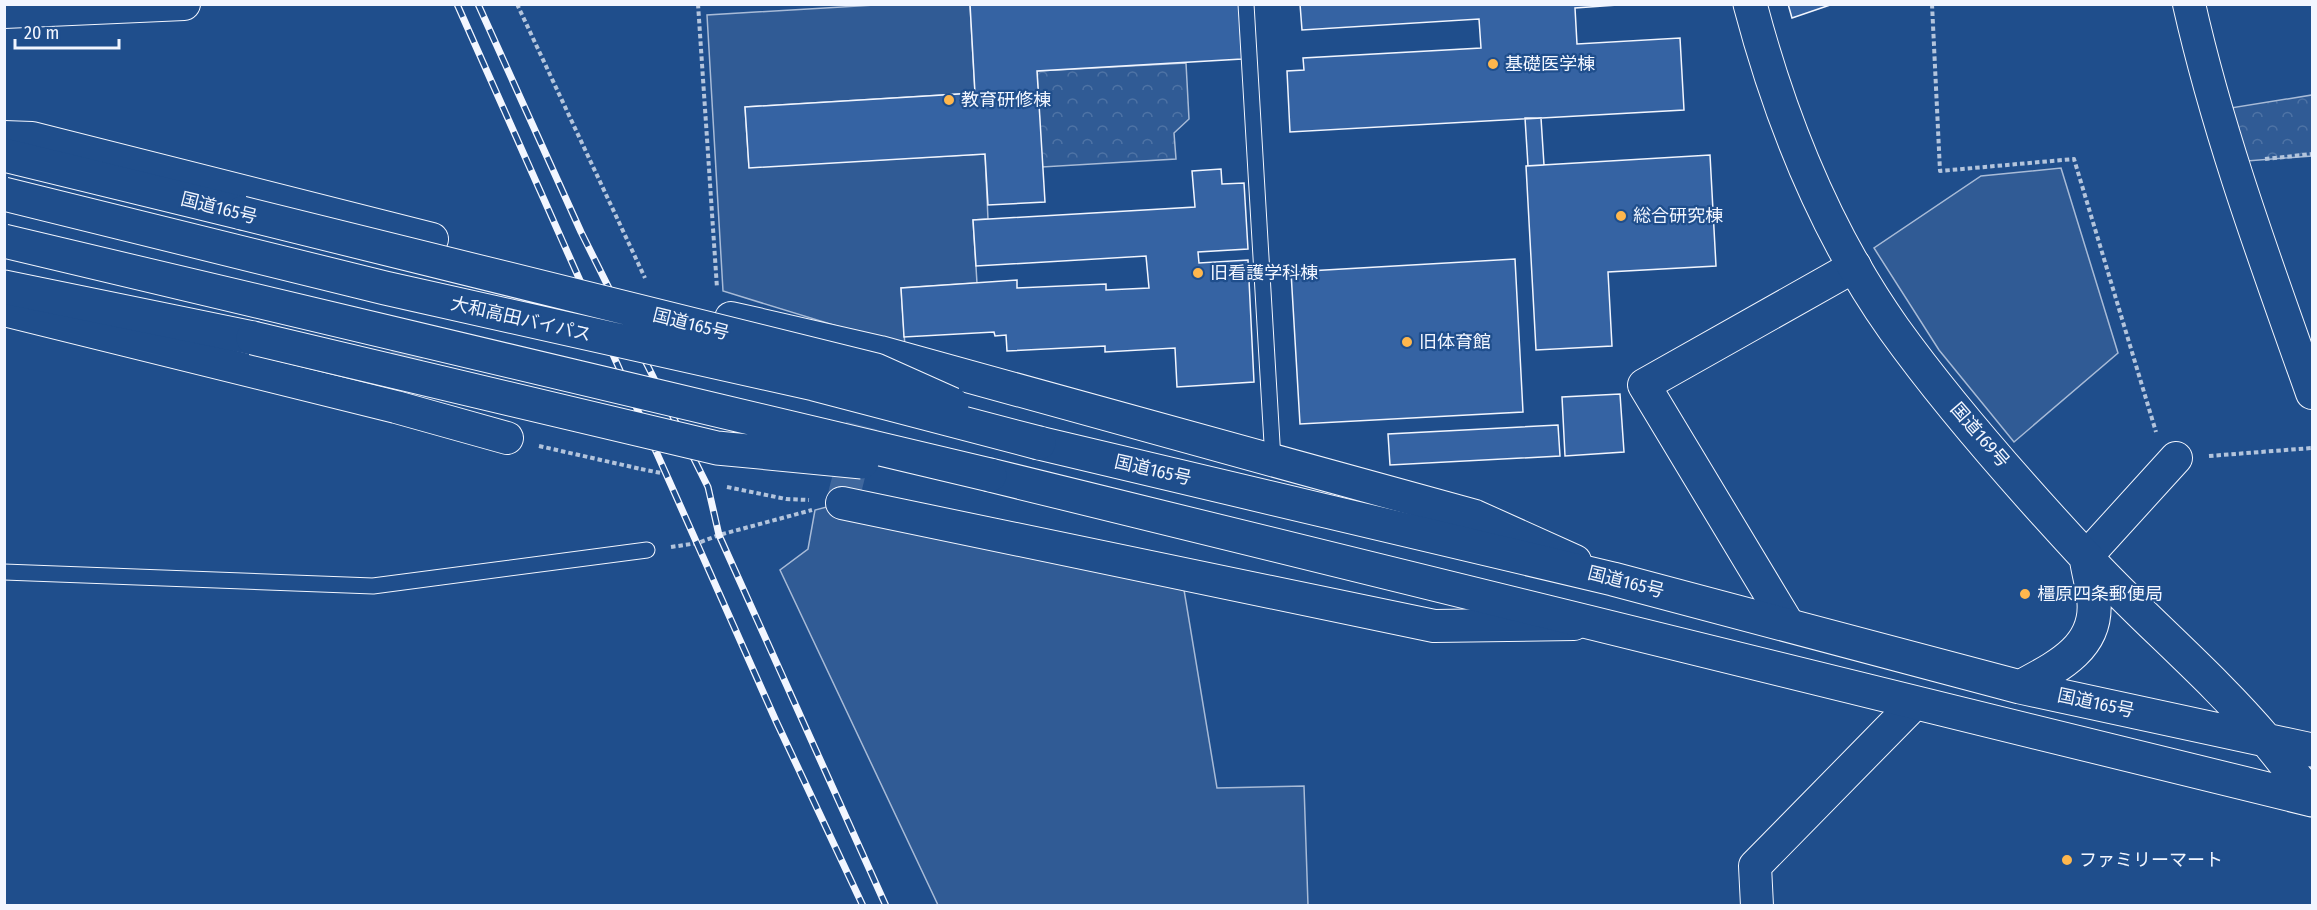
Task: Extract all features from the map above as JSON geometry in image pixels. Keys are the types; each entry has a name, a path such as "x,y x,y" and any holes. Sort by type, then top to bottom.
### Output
{"highway":[{"name":"国道169号","path":"1750,4 1775,89 1799,152 1855,266 1893,328 1945,395 2086,557 2266,739 2313,799"},
{"name":"国道165号","path":"4,155 876,370 1039,443 1614,579 2020,687 2313,750"},
{"name":"大和高田バイパス","path":"4,194 385,288 813,384 1039,443"},
{"path":"4,241 990,475 1602,624 1914,704 2313,799"},
{"path":"4,287 253,338 717,448 990,475"},
{"path":"2020,687 2067,661 2089,636 2094,604 2086,557"}],"street":[{"path":"4,12 184,4"},
{"path":"2189,4 2200,54 2234,162 2313,393"},
{"path":"4,137 32,138 432,239"},
{"path":"1788,624 1644,385 1855,266"},
{"path":"722,303 880,352 1475,516 1614,579"},
{"path":"4,310 396,407 507,438"},
{"path":"2086,557 2176,459"},
{"path":"842,502 1434,626 1602,624"},
{"path":"1757,906 1755,866 1914,704"}],"lane":[{"path":"1246,4 1273,460"},
{"path":"4,572 374,586 647,550"}],"path":[{"path":"517,4 648,285"},
{"path":"698,4 716,287 722,303"},
{"path":"1932,4 1940,171 2074,159 2156,434"},
{"path":"2234,162 2313,154"},
{"path":"2176,459 2313,448"},
{"path":"575,455 641,469"},
{"path":"727,487 786,499"},
{"path":"647,550 698,543 719,535 842,502"}],"shaded area":[{"path":"875,5 970,5 975,93 745,107 749,167 985,154 988,219 973,220 977,283 901,288 905,347 723,291 707,15"},
{"path":"2061,168 2118,353 2014,442 1939,350 1874,248 1981,176"},
{"path":"842,503 1181,572 1217,788 1304,786 1308,905 938,905 780,570 808,549 815,510"}],"green space":[{"path":"1186,63 1189,119 1174,133 1176,159 1042,167 1037,71"},
{"path":"2312,95 2312,156 2234,162 2218,110"}],"building":[{"name":"教育研修棟","path":"970,4 1239,4 1242,59 1037,71 1045,202 988,205 985,154 749,168 745,107 975,93"},
{"name":"基礎医学棟","path":"1300,4 1632,4 1575,8 1577,44 1680,38 1684,110 1290,132 1287,71 1304,70 1303,58 1481,48 1479,19 1302,30"},
{"path":"1788,4 1833,4 1792,18"},
{"path":"1525,118 1541,118 1544,165 1528,166"},
{"name":"総合研究棟","path":"1710,155 1716,266 1608,272 1612,346 1536,350 1526,166"},
{"name":"旧看護学科棟","path":"1221,169 1222,184 1244,183 1248,249 1198,252 1199,263 1248,260 1254,382 1177,387 1175,348 1105,352 1105,346 1007,351 1006,335 995,336 994,332 904,337 901,288 1017,280 1017,288 1106,284 1106,290 1149,288 1146,256 976,266 973,220 1195,207 1192,171"},
{"name":"旧体育館","path":"1515,259 1523,412 1300,424 1291,272"},
{"path":"1620,394 1624,452 1565,456 1562,397"},
{"path":"1558,425 1560,456 1390,465 1388,434"}],"tunnel":[{"path":"396,407 432,239"},
{"path":"842,503 875,373"}],"railway":[{"path":"457,4 776,721 863,906"},
{"path":"478,4 581,232 708,487 719,535 886,906"}],"place":[{"name":"基礎医学棟","path":"1493,64"},
{"name":"教育研修棟","path":"949,100"},
{"name":"総合研究棟","path":"1621,216"},
{"name":"旧看護学科棟","path":"1198,273"},
{"name":"旧体育館","path":"1407,342"},
{"name":"橿原四条郵便局","path":"2025,594"},
{"name":"ファミリーマート","path":"2067,860"}]}
